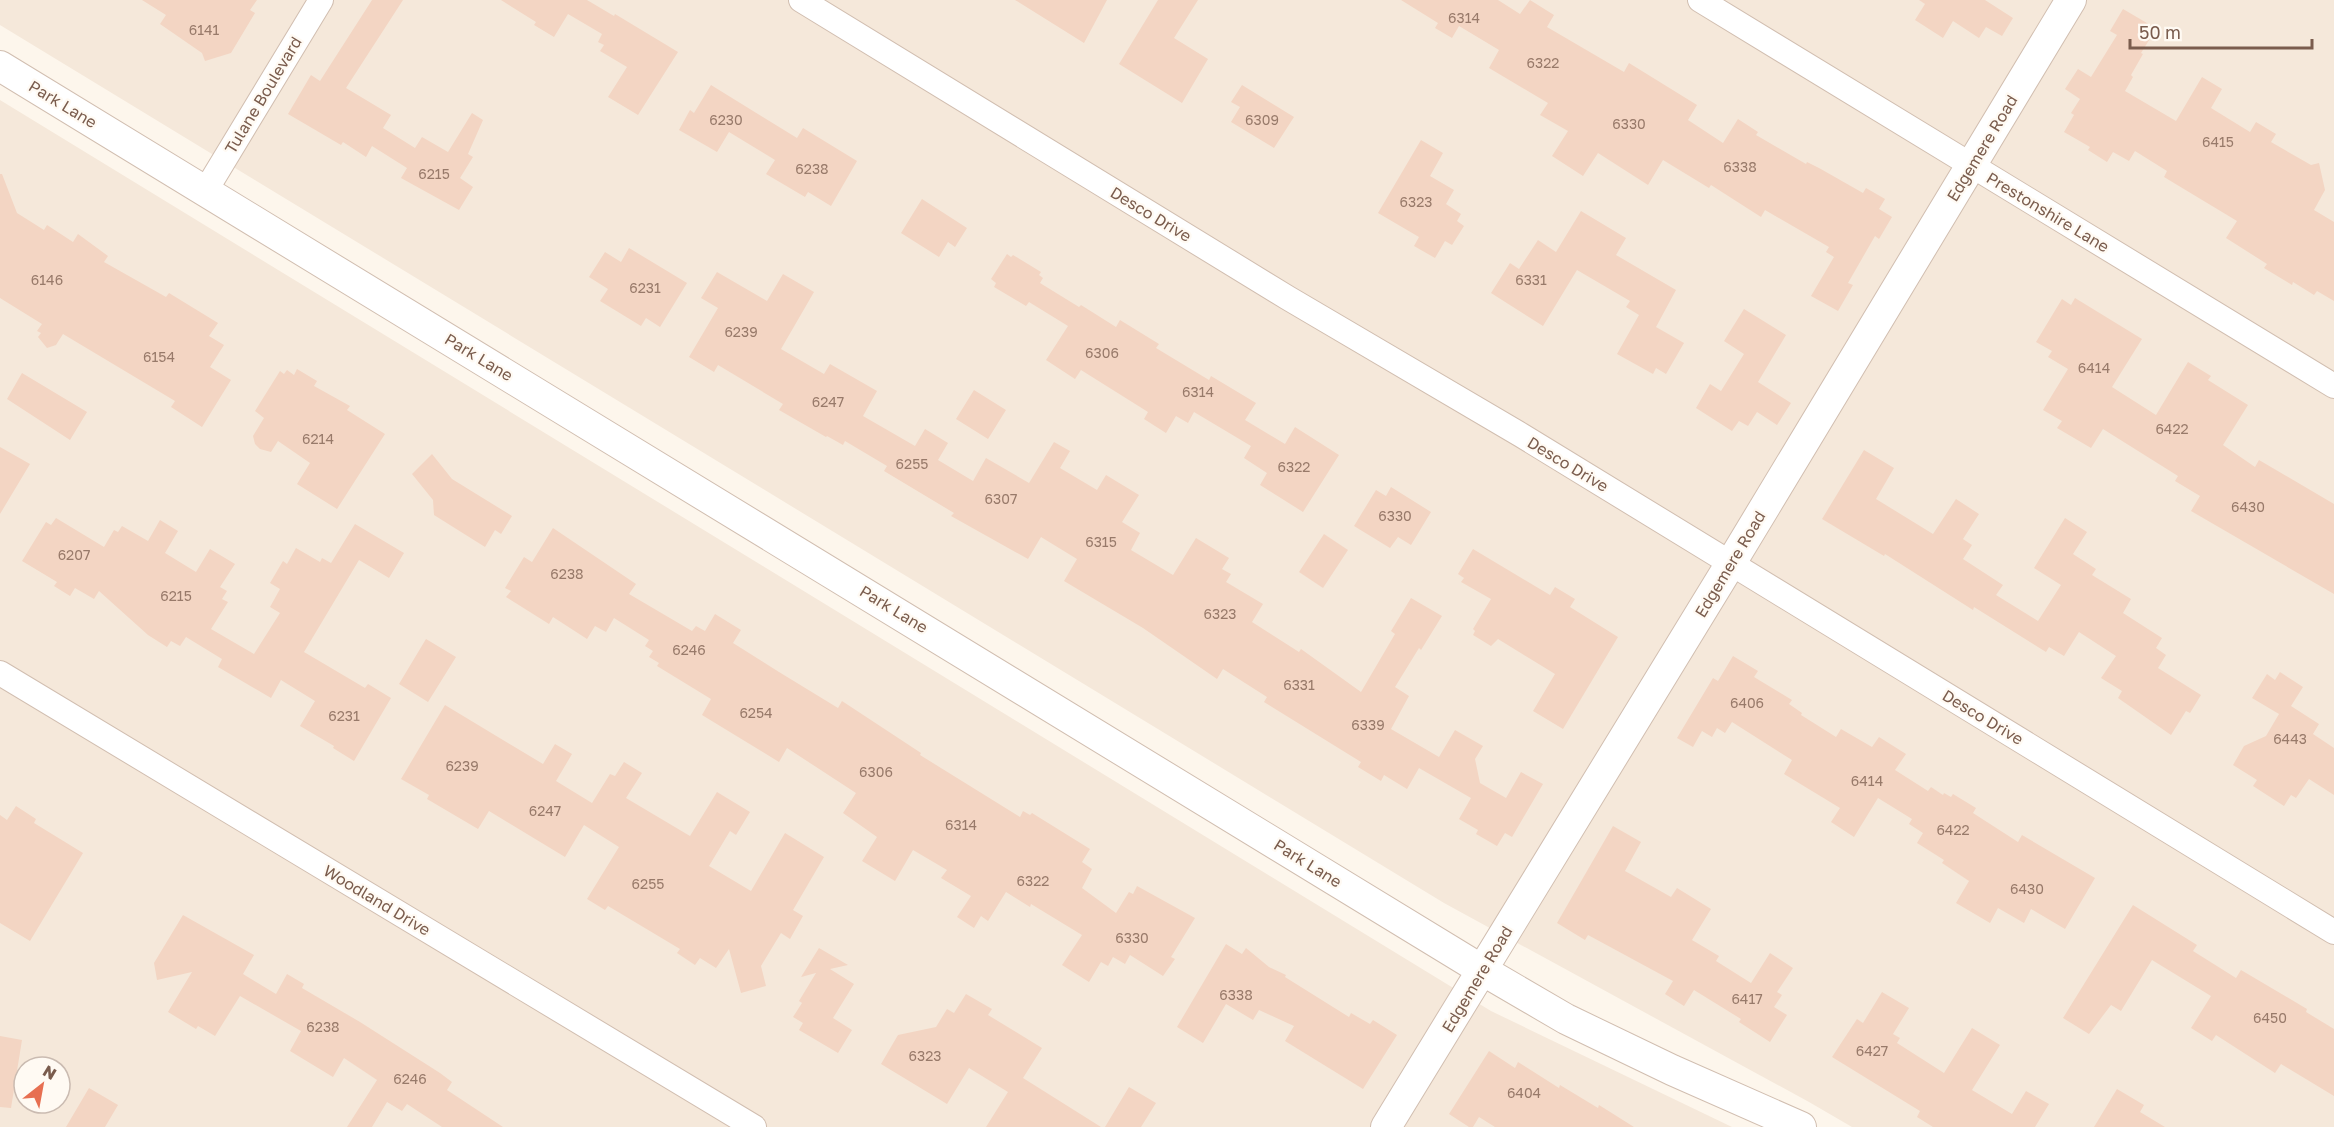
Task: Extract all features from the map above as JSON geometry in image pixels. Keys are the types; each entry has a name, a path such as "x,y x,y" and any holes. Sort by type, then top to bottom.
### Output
{"street":[{"name":"Tulane Boulevard","path":"206,190 321,0"},
{"name":"Desco Drive","path":"801,0 1278,292 1731,563 2334,932"},
{"name":"Prestonshire Lane","path":"1700,0 2334,386"},
{"name":"Edgemere Road","path":"1386,1127 1731,563 2071,0"},
{"name":"Park Lane","path":"0,66 1482,970 1566,1019 1672,1070 1801,1127"},
{"name":"Woodland Drive","path":"0,673 754,1127"}],"shaded area":[{"path":"0,0 2334,0 2334,1127 1852,1127 1444,903 0,25"},
{"path":"0,100 1491,1011 1732,1127 0,1127"}],"building":[{"path":"142,0 257,0 250,10 255,13 231,53 205,61 202,53 160,24 166,15"},
{"path":"372,0 403,0 346,88 391,115 383,128 415,148 422,137 448,152 472,113 483,120 468,154 473,157 460,178 473,187 459,210 401,178 407,168 372,146 366,157 343,142 341,145 288,114 311,75 320,81"},
{"path":"501,0 587,0 678,52 638,115 608,97 627,67 600,51 604,45 598,42 602,34 568,14 554,37 534,25 536,22"},
{"path":"1015,0 1107,0 1084,43"},
{"path":"1158,0 1198,0 1174,38 1208,59 1182,103 1119,64"},
{"path":"1401,0 1498,0 1520,14 1530,0 1554,15 1547,27 1624,72 1629,63 1697,105 1688,120 1723,143 1738,119 1758,132 1756,135 1806,164 1807,162 1819,168 1863,193 1866,188 1885,199 1879,209 1892,217 1879,239 1875,236 1848,283 1853,285 1838,311 1811,296 1834,257 1826,252 1829,247 1765,210 1761,217 1711,185 1709,188 1663,160 1648,185 1598,153 1583,176 1552,156 1568,131 1540,115 1548,103 1489,68 1499,50 1459,26 1452,38 1435,28 1438,23"},
{"path":"1919,0 1985,0 2013,18 2002,36 1986,27 1979,38 1953,21 1943,38 1915,20 1925,4"},
{"path":"2123,9 2152,26 2147,34 2151,37 2141,53 2143,54 2125,91 2176,121 2202,77 2222,89 2211,108 2250,132 2256,122 2276,134 2271,142 2311,165 2319,163 2325,190 2314,210 2334,222 2334,301 2317,291 2314,295 2293,282 2292,285 2264,268 2267,264 2226,238 2237,221 2164,177 2167,171 2135,151 2129,161 2113,152 2107,162 2088,150 2090,147 2064,132 2074,115 2071,113 2080,99 2065,89 2078,69 2091,77 2117,35 2110,31"},
{"path":"711,85 797,138 803,128 857,161 831,206 808,192 805,197 766,174 775,160 729,132 717,152 679,130 690,110 694,113"},
{"path":"1242,85 1294,117 1274,148 1231,122 1240,107 1231,102"},
{"path":"1421,140 1443,153 1430,176 1454,190 1446,204 1461,214 1457,221 1464,226 1452,245 1445,241 1435,258 1414,246 1419,237 1378,213"},
{"path":"0,174 2,174 17,213 44,230 47,225 73,242 78,234 108,256 104,262 166,297 169,293 218,323 209,336 224,345 210,367 231,380 202,427 171,407 175,401 63,334 56,345 47,348 38,337 41,333 37,331 42,324 0,298"},
{"path":"922,199 967,228 955,247 948,242 939,257 901,233"},
{"path":"1581,211 1626,238 1616,255 1676,290 1656,327 1684,343 1666,374 1656,368 1653,374 1617,354 1639,315 1626,307 1630,301 1577,270 1543,326 1491,293 1510,263 1519,269 1538,240 1556,252"},
{"path":"629,248 687,283 660,327 646,318 641,326 600,301 608,289 589,277 605,252 621,262"},
{"path":"1007,254 1011,257 1013,255 1041,272 1039,275 1043,278 1040,283 1079,307 1081,305 1116,327 1120,320 1159,344 1156,348 1209,380 1211,376 1256,403 1245,420 1285,444 1295,427 1339,455 1303,512 1260,485 1267,473 1244,458 1251,446 1194,412 1188,423 1176,416 1166,433 1144,419 1148,412 1081,370 1075,379 1046,360 1068,326 1029,302 1026,306 994,287 996,283 991,279"},
{"path":"717,272 767,301 783,274 814,292 781,349 824,374 830,364 877,391 863,416 915,446 925,429 948,443 938,460 973,481 986,458 1029,483 1054,442 1070,451 1060,468 1097,490 1106,475 1139,495 1122,522 1140,533 1131,550 1173,575 1196,538 1229,558 1222,569 1231,574 1226,582 1263,604 1252,622 1299,652 1301,649 1361,692 1395,634 1391,631 1411,598 1442,616 1395,687 1409,696 1391,729 1439,757 1455,730 1483,746 1475,759 1480,783 1506,798 1521,772 1543,784 1512,837 1505,833 1497,846 1476,834 1478,830 1459,819 1471,798 1419,768 1407,789 1384,775 1381,781 1358,767 1361,762 1264,702 1267,697 1223,669 1217,679 1143,628 1064,581 1077,559 1041,537 1028,559 951,516 954,513 884,471 887,466 845,441 843,445 779,410 783,404 718,365 714,372 689,357 718,308 701,298"},
{"path":"2075,298 2142,339 2112,387 2156,415 2188,362 2211,376 2208,380 2248,405 2223,445 2255,467 2259,460 2334,504 2334,594 2191,511 2200,496 2175,481 2178,476 2103,429 2091,448 2057,428 2062,421 2043,410 2068,369 2048,357 2052,351 2036,342 2062,299 2071,305"},
{"path":"1744,309 1786,335 1758,382 1791,403 1777,425 1757,412 1748,426 1739,421 1732,431 1696,408 1710,384 1721,391 1744,354 1724,341"},
{"path":"297,369 317,381 314,386 350,406 347,410 385,434 337,509 297,484 310,463 278,441 271,452 260,449 255,444 253,436 264,418 255,411 280,371 284,374 287,370 294,375"},
{"path":"22,373 87,412 70,440 7,399"},
{"path":"974,390 1006,410 988,439 956,419"},
{"path":"0,447 30,464 0,514"},
{"path":"1864,450 1894,468 1876,499 1933,534 1956,499 1979,514 1963,539 1972,545 1963,559 2003,585 1996,595 2038,621 2061,585 2034,568 2065,518 2087,532 2073,554 2096,569 2092,575 2131,599 2123,613 2162,638 2156,648 2166,655 2158,668 2201,695 2190,713 2186,711 2171,735 2118,698 2122,691 2101,678 2116,656 2079,632 2064,656 2049,647 2046,652 1974,607 1973,610 1885,554 1884,556 1822,519"},
{"path":"432,454 452,479 512,516 501,534 495,530 485,547 434,515 433,500 412,474"},
{"path":"1391,487 1431,512 1411,545 1398,537 1390,548 1354,526 1376,490 1386,496"},
{"path":"56,518 104,547 114,530 118,532 122,526 148,541 160,520 178,531 165,553 196,572 210,549 235,564 220,587 227,591 222,599 228,602 211,629 254,654 280,613 270,607 280,589 270,583 283,561 287,564 296,548 320,562 322,558 331,563 355,524 404,553 389,578 359,560 304,652 365,688 368,684 391,698 354,761 300,726 315,701 281,680 271,698 218,667 222,659 186,637 180,646 171,641 167,647 148,635 99,591 94,599 75,588 70,596 54,586 57,582 22,561 46,522 51,525"},
{"path":"553,528 636,584 629,594 692,631 696,626 705,631 715,614 741,630 733,643 779,672 838,708 842,701 921,753 920,755 1020,817 1023,811 1030,815 1032,813 1090,849 1082,862 1092,869 1082,888 1116,913 1129,892 1133,894 1137,886 1195,918 1171,957 1175,959 1163,976 1130,955 1125,964 1113,957 1108,966 1101,962 1089,982 1062,965 1082,935 1031,904 1030,907 1006,892 988,921 981,916 974,928 957,917 971,896 941,878 947,870 913,850 895,881 862,861 877,837 843,813 856,793 787,748 779,762 702,715 711,699 657,666 659,663 649,657 653,651 645,646 649,640 614,618 606,632 595,626 587,639 553,617 549,624 506,597 511,591 505,588 524,557 532,562"},
{"path":"1324,534 1348,550 1323,588 1299,572"},
{"path":"1473,549 1550,595 1555,587 1575,599 1570,607 1618,637 1563,729 1533,711 1555,674 1498,639 1491,646 1473,635 1475,631 1473,629 1491,599 1461,582 1464,578 1458,574"},
{"path":"426,639 456,657 428,702 399,684"},
{"path":"1733,656 1758,671 1754,677 1792,700 1789,704 1802,713 1801,715 1836,737 1841,729 1872,747 1879,737 1906,754 1895,770 1928,791 1931,787 1943,795 1944,793 1951,797 1953,794 1976,808 1973,813 2018,842 2022,835 2095,878 2065,929 2031,909 2024,923 1998,908 1990,923 1956,903 1969,881 1942,863 1944,860 1917,843 1923,833 1909,824 1912,819 1878,798 1854,837 1831,822 1840,808 1784,774 1792,760 1732,722 1725,733 1717,728 1712,737 1702,731 1693,747 1677,738 1713,678 1718,681"},
{"path":"2280,672 2303,687 2291,706 2319,724 2313,734 2334,748 2334,795 2309,779 2296,798 2291,795 2284,806 2253,786 2257,780 2233,765 2244,746 2266,736 2279,714 2252,698 2267,674 2275,680"},
{"path":"445,705 543,764 555,744 572,754 556,781 592,803 610,774 615,776 624,762 642,773 626,798 690,836 717,792 750,812 736,835 730,831 709,866 751,891 785,833 824,857 793,910 803,916 790,939 781,933 761,966 766,986 741,993 729,949 716,968 700,958 695,965 677,953 680,949 608,906 605,910 587,899 619,847 584,825 565,857 489,811 478,829 427,799 429,795 401,779"},
{"path":"16,806 36,819 34,823 83,853 30,941 0,923 0,815 7,820"},
{"path":"1613,826 1641,842 1625,871 1671,897 1677,888 1711,909 1692,940 1719,956 1716,961 1751,983 1770,953 1793,968 1777,992 1782,995 1774,1007 1787,1015 1770,1042 1739,1022 1741,1019 1694,990 1684,1006 1665,994 1673,981 1588,935 1585,940 1557,923"},
{"path":"2133,905 2197,945 2193,951 2236,978 2241,970 2307,1009 2306,1012 2334,1029 2334,1096 2281,1064 2275,1073 2216,1035 2212,1041 2191,1028 2211,996 2152,960 2121,1011 2111,1005 2089,1034 2063,1018"},
{"path":"183,915 254,955 243,974 276,994 287,974 304,984 302,988 440,1073 452,1082 447,1090 503,1127 442,1127 407,1104 402,1111 387,1102 372,1127 347,1127 377,1080 344,1058 333,1077 290,1051 301,1031 240,996 215,1036 198,1026 196,1029 168,1012 192,972 157,980 154,963"},
{"path":"1226,944 1242,954 1246,948 1269,967 1286,975 1285,977 1349,1017 1351,1013 1370,1024 1373,1020 1397,1035 1363,1089 1285,1041 1294,1026 1259,1010 1253,1020 1226,1004 1203,1043 1177,1027"},
{"path":"819,948 848,965 830,969 854,984 833,1018 852,1030 838,1053 799,1030 803,1023 793,1017 802,1003 799,1001 816,973 801,977"},
{"path":"1882,992 1909,1008 1893,1034 1900,1038 1897,1043 1944,1073 1972,1028 2000,1045 1972,1090 2012,1114 2026,1091 2049,1104 2035,1127 1933,1127 1917,1117 1920,1111 1832,1057 1857,1019 1863,1023"},
{"path":"966,994 992,1009 988,1015 1042,1048 1023,1078 1101,1127 986,1127 1008,1092 969,1068 947,1104 881,1064 898,1035 936,1027 947,1009 954,1013"},
{"path":"0,1036 22,1040 20,1055 12,1055 11,1108 0,1107"},
{"path":"1489,1051 1515,1068 1518,1062 1559,1088 1560,1085 1598,1108 1599,1105 1634,1127 1495,1127 1479,1117 1473,1127 1469,1127 1449,1114"},
{"path":"1129,1087 1156,1103 1141,1127 1105,1127"},
{"path":"89,1088 118,1105 105,1127 66,1127"},
{"path":"2117,1089 2144,1105 2140,1112 2165,1127 2094,1127"}]}
